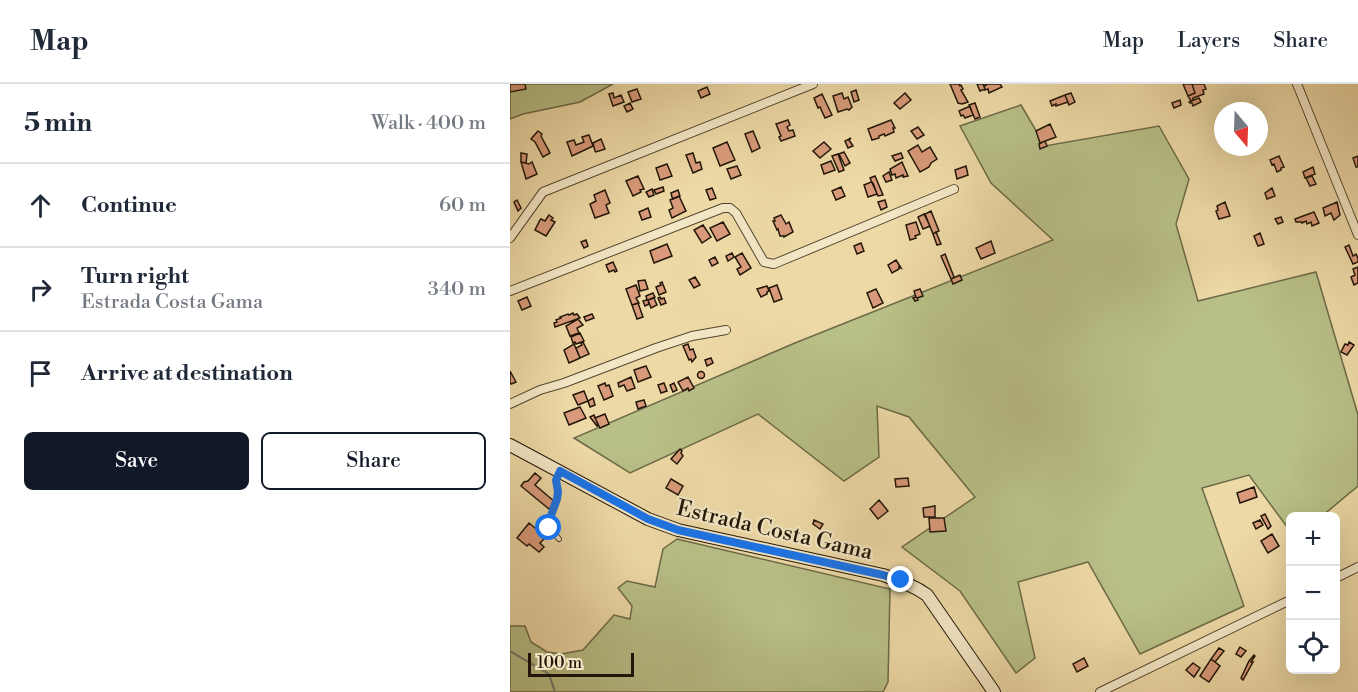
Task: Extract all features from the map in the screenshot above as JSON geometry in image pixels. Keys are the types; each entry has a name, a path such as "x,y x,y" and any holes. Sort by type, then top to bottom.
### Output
{"main road":[{"name":"Estrada Costa Gama","path":"510,445 648,519 678,530 883,575 915,586 927,595 994,692"}],"street":[{"path":"510,238 543,192 813,84"},
{"path":"1297,84 1358,235"},
{"path":"510,291 723,208 730,208 735,213 764,262 774,264 954,189"},
{"path":"510,404 540,390 656,348 692,336 726,330"},
{"path":"1340,576 1358,567"},
{"path":"1100,692 1286,602"}],"lane":[{"path":"559,539 549,528 549,521 557,499 556,480 560,471"}],"green space":[{"path":"510,84 613,84 580,102 510,119"},
{"path":"1021,105 1045,146 1159,126 1189,179 1176,224 1198,301 1316,272 1358,415 1358,486 1327,512 1286,512 1286,526 1249,475 1202,488 1244,606 1140,654 1088,562 1018,582 1035,658 1016,673 960,591 902,547 975,497 909,417 877,406 879,457 844,481 758,414 630,473 574,438 795,343 1053,240 991,183 960,126"},
{"path":"677,539 890,589 888,682 883,692 510,692 510,626 525,626 531,642 547,652 561,654 583,650 614,615 630,619 632,606 618,588 627,581 655,587 663,549"}],"building":[{"path":"510,84 525,84 526,89 510,92"},
{"path":"950,84 961,85 963,89 961,90 968,102 958,103"},
{"path":"977,84 983,84 985,89 980,91"},
{"path":"985,84 1000,84 1002,87 989,93 988,89 985,90"},
{"path":"1183,84 1192,84 1195,93 1188,96"},
{"path":"1192,84 1204,84 1206,89 1203,90 1204,94 1191,101 1188,96 1195,93"},
{"path":"707,87 710,94 701,98 698,91"},
{"path":"637,89 641,99 632,102 628,92"},
{"path":"856,90 859,100 854,102 851,92"},
{"path":"613,93 614,98 621,95 624,102 613,106 609,94"},
{"path":"842,93 844,99 848,97 852,107 849,110 838,112 833,96"},
{"path":"905,93 911,100 900,109 894,103"},
{"path":"1071,93 1075,102 1069,105 1065,95"},
{"path":"822,94 832,115 825,118 814,98"},
{"path":"1065,95 1068,102 1052,106 1050,101"},
{"path":"1199,98 1201,102 1193,106 1189,102"},
{"path":"1180,100 1181,105 1174,108 1172,103"},
{"path":"630,103 633,109 627,112 624,106"},
{"path":"975,103 980,117 975,119 969,105"},
{"path":"970,106 973,115 965,118 961,116 959,111"},
{"path":"788,120 790,125 787,127 789,131 793,130 795,136 781,141 776,124"},
{"path":"891,120 895,128 893,128 894,132 872,140 868,129"},
{"path":"1050,124 1056,137 1040,143 1036,131"},
{"path":"918,127 924,135 917,139 911,131"},
{"path":"538,131 542,134 550,153 543,157 531,139"},
{"path":"753,131 760,148 752,152 745,134"},
{"path":"589,135 593,146 572,156 567,142 574,140 576,145 584,142 582,137"},
{"path":"851,138 849,140 853,146 848,148 845,141"},
{"path":"601,139 605,149 596,152 593,143"},
{"path":"1045,141 1047,146 1040,149 1039,144"},
{"path":"727,142 735,160 720,166 713,148"},
{"path":"824,142 831,149 820,158 813,151"},
{"path":"918,145 922,152 930,147 937,159 920,172 908,151"},
{"path":"844,152 850,163 845,166 839,154"},
{"path":"521,153 527,154 526,163 521,162"},
{"path":"693,153 696,163 700,162 702,169 693,173 686,155"},
{"path":"901,153 903,158 895,161 892,156"},
{"path":"838,154 844,170 839,172 832,156"},
{"path":"1279,156 1284,167 1277,172 1270,160"},
{"path":"1358,156 1358,167 1356,167 1353,158"},
{"path":"831,161 835,170 824,174 821,165"},
{"path":"521,162 529,164 532,162 537,174 526,179"},
{"path":"902,162 908,176 903,177 903,175 896,178 890,169"},
{"path":"667,164 672,176 660,180 656,168"},
{"path":"737,166 741,175 731,179 727,169"},
{"path":"966,166 968,175 957,179 955,170"},
{"path":"1313,167 1315,174 1305,178 1303,172"},
{"path":"889,172 892,180 886,182 883,176"},
{"path":"638,176 644,189 633,196 626,181"},
{"path":"875,176 883,195 878,196 870,178"},
{"path":"1312,176 1316,184 1310,186 1306,178"},
{"path":"871,182 877,194 868,197 864,185"},
{"path":"663,187 664,191 656,194 654,190"},
{"path":"841,187 845,196 836,200 832,191"},
{"path":"712,188 716,198 710,200 706,190"},
{"path":"1272,188 1275,196 1267,199 1265,193"},
{"path":"652,189 654,195 649,197 646,192"},
{"path":"605,190 610,203 606,205 609,213 595,218 590,204 596,201 594,195"},
{"path":"678,190 680,196 673,199 671,193"},
{"path":"679,196 686,211 672,218 669,210 673,208 670,200"},
{"path":"517,200 521,208 518,211 514,202"},
{"path":"885,200 887,207 881,210 878,202"},
{"path":"1225,202 1230,216 1219,219 1217,206"},
{"path":"1337,202 1340,215 1334,220 1331,213 1325,216 1323,208"},
{"path":"648,208 651,217 642,220 639,212"},
{"path":"931,211 939,231 933,234 925,214"},
{"path":"1314,212 1319,223 1312,226 1311,222 1307,224 1306,221 1296,222 1295,219"},
{"path":"924,214 930,226 923,229 918,217"},
{"path":"549,215 555,222 546,236 535,230 540,220 545,221"},
{"path":"781,215 786,224 789,222 793,232 784,237 780,236 773,221"},
{"path":"1281,217 1283,222 1278,224 1275,219"},
{"path":"723,222 730,234 717,241 710,228"},
{"path":"916,222 920,234 910,240 906,225"},
{"path":"703,225 711,237 702,243 694,230"},
{"path":"936,232 941,244 937,245 933,234"},
{"path":"1260,233 1264,244 1258,246 1254,236"},
{"path":"586,240 588,246 584,248 581,242"},
{"path":"991,241 995,253 981,259 976,248"},
{"path":"861,243 864,251 857,254 854,246"},
{"path":"667,244 672,256 654,263 650,251"},
{"path":"1349,245 1353,256 1356,254 1358,258 1358,262 1353,264 1345,247"},
{"path":"732,253 734,257 728,261 726,256"},
{"path":"742,253 751,268 740,275 737,269 741,267 735,257"},
{"path":"945,254 954,277 951,279 941,256"},
{"path":"715,257 718,263 712,266 709,260"},
{"path":"896,260 901,268 899,267 892,273 888,265"},
{"path":"613,262 617,271 609,272 606,265"},
{"path":"1358,267 1358,283 1354,285 1351,277 1355,275 1353,269"},
{"path":"960,275 962,280 953,284 951,279"},
{"path":"695,277 700,285 694,288 689,280"},
{"path":"645,280 648,289 640,291 638,281"},
{"path":"662,282 666,292 659,295 656,287"},
{"path":"636,285 640,296 636,298 639,303 632,305 626,289"},
{"path":"777,285 782,299 774,302 769,288"},
{"path":"767,286 769,291 761,297 757,289"},
{"path":"876,289 883,303 873,308 867,293"},
{"path":"920,289 923,296 915,301 914,291"},
{"path":"653,293 655,297 648,300 649,304 645,306 643,301 647,300 646,296"},
{"path":"527,297 531,306 522,310 518,301"},
{"path":"654,298 657,305 651,308 648,300"},
{"path":"658,298 664,298 666,303 661,305"},
{"path":"638,303 643,317 637,319 632,305"},
{"path":"573,313 580,318 555,327 556,320"},
{"path":"592,314 594,318 586,321 584,317"},
{"path":"578,319 583,325 577,328 579,333 570,336 566,326"},
{"path":"580,333 584,341 573,343 571,337"},
{"path":"583,342 589,354 580,358 576,348"},
{"path":"1349,342 1354,345 1347,355 1341,352 1345,344 1348,345"},
{"path":"574,344 580,358 569,363 564,350"},
{"path":"688,344 696,357 692,362 683,346"},
{"path":"711,358 713,363 707,366 705,360"},
{"path":"646,366 651,377 638,382 634,370"},
{"path":"510,371 516,382 511,384 510,383"},
{"path":"701,372 704,375 701,378 698,375"},
{"path":"631,377 635,388 627,391 624,385 619,387 618,383"},
{"path":"688,377 694,388 683,391 678,382"},
{"path":"605,383 606,386 609,385 613,396 604,400 598,386"},
{"path":"664,383 667,391 661,393 658,385"},
{"path":"674,383 677,390 673,392 670,385"},
{"path":"584,391 588,401 578,405 573,395"},
{"path":"593,398 595,405 590,407 588,401"},
{"path":"644,400 646,406 638,409 636,402"},
{"path":"580,407 586,418 569,425 564,413"},
{"path":"605,414 609,424 600,428 595,418"},
{"path":"594,415 598,425 597,426 590,417"},
{"path":"680,449 683,456 677,464 671,459"},
{"path":"535,473 541,478 535,485 555,502 549,509 521,486"},
{"path":"908,478 909,486 896,487 895,479"},
{"path":"671,479 683,486 678,495 666,488"},
{"path":"1254,487 1257,497 1240,503 1237,493"},
{"path":"879,500 888,511 878,519 870,509"},
{"path":"935,506 935,517 924,517 923,508"},
{"path":"1265,514 1271,526 1268,529 1261,516"},
{"path":"929,518 944,518 946,531 930,532"},
{"path":"814,520 823,524 820,529 813,524"},
{"path":"1260,520 1263,525 1256,529 1253,523"},
{"path":"529,523 546,537 540,543 544,547 539,552 517,538"},
{"path":"1272,534 1279,546 1268,553 1261,541"},
{"path":"1240,647 1246,651 1241,657 1236,654"},
{"path":"1219,648 1224,651 1215,662 1211,659"},
{"path":"1254,655 1251,662 1253,662 1243,680 1241,678"},
{"path":"1084,658 1088,666 1077,672 1073,664"},
{"path":"1211,659 1220,666 1209,682 1200,676"},
{"path":"1193,663 1200,668 1194,677 1186,670"}],"waterway":[{"path":"510,651 549,674 555,692"}],"route":[{"path":"549,528 551,512 557,499 556,480 560,471 648,519 678,530 901,580"}]}
